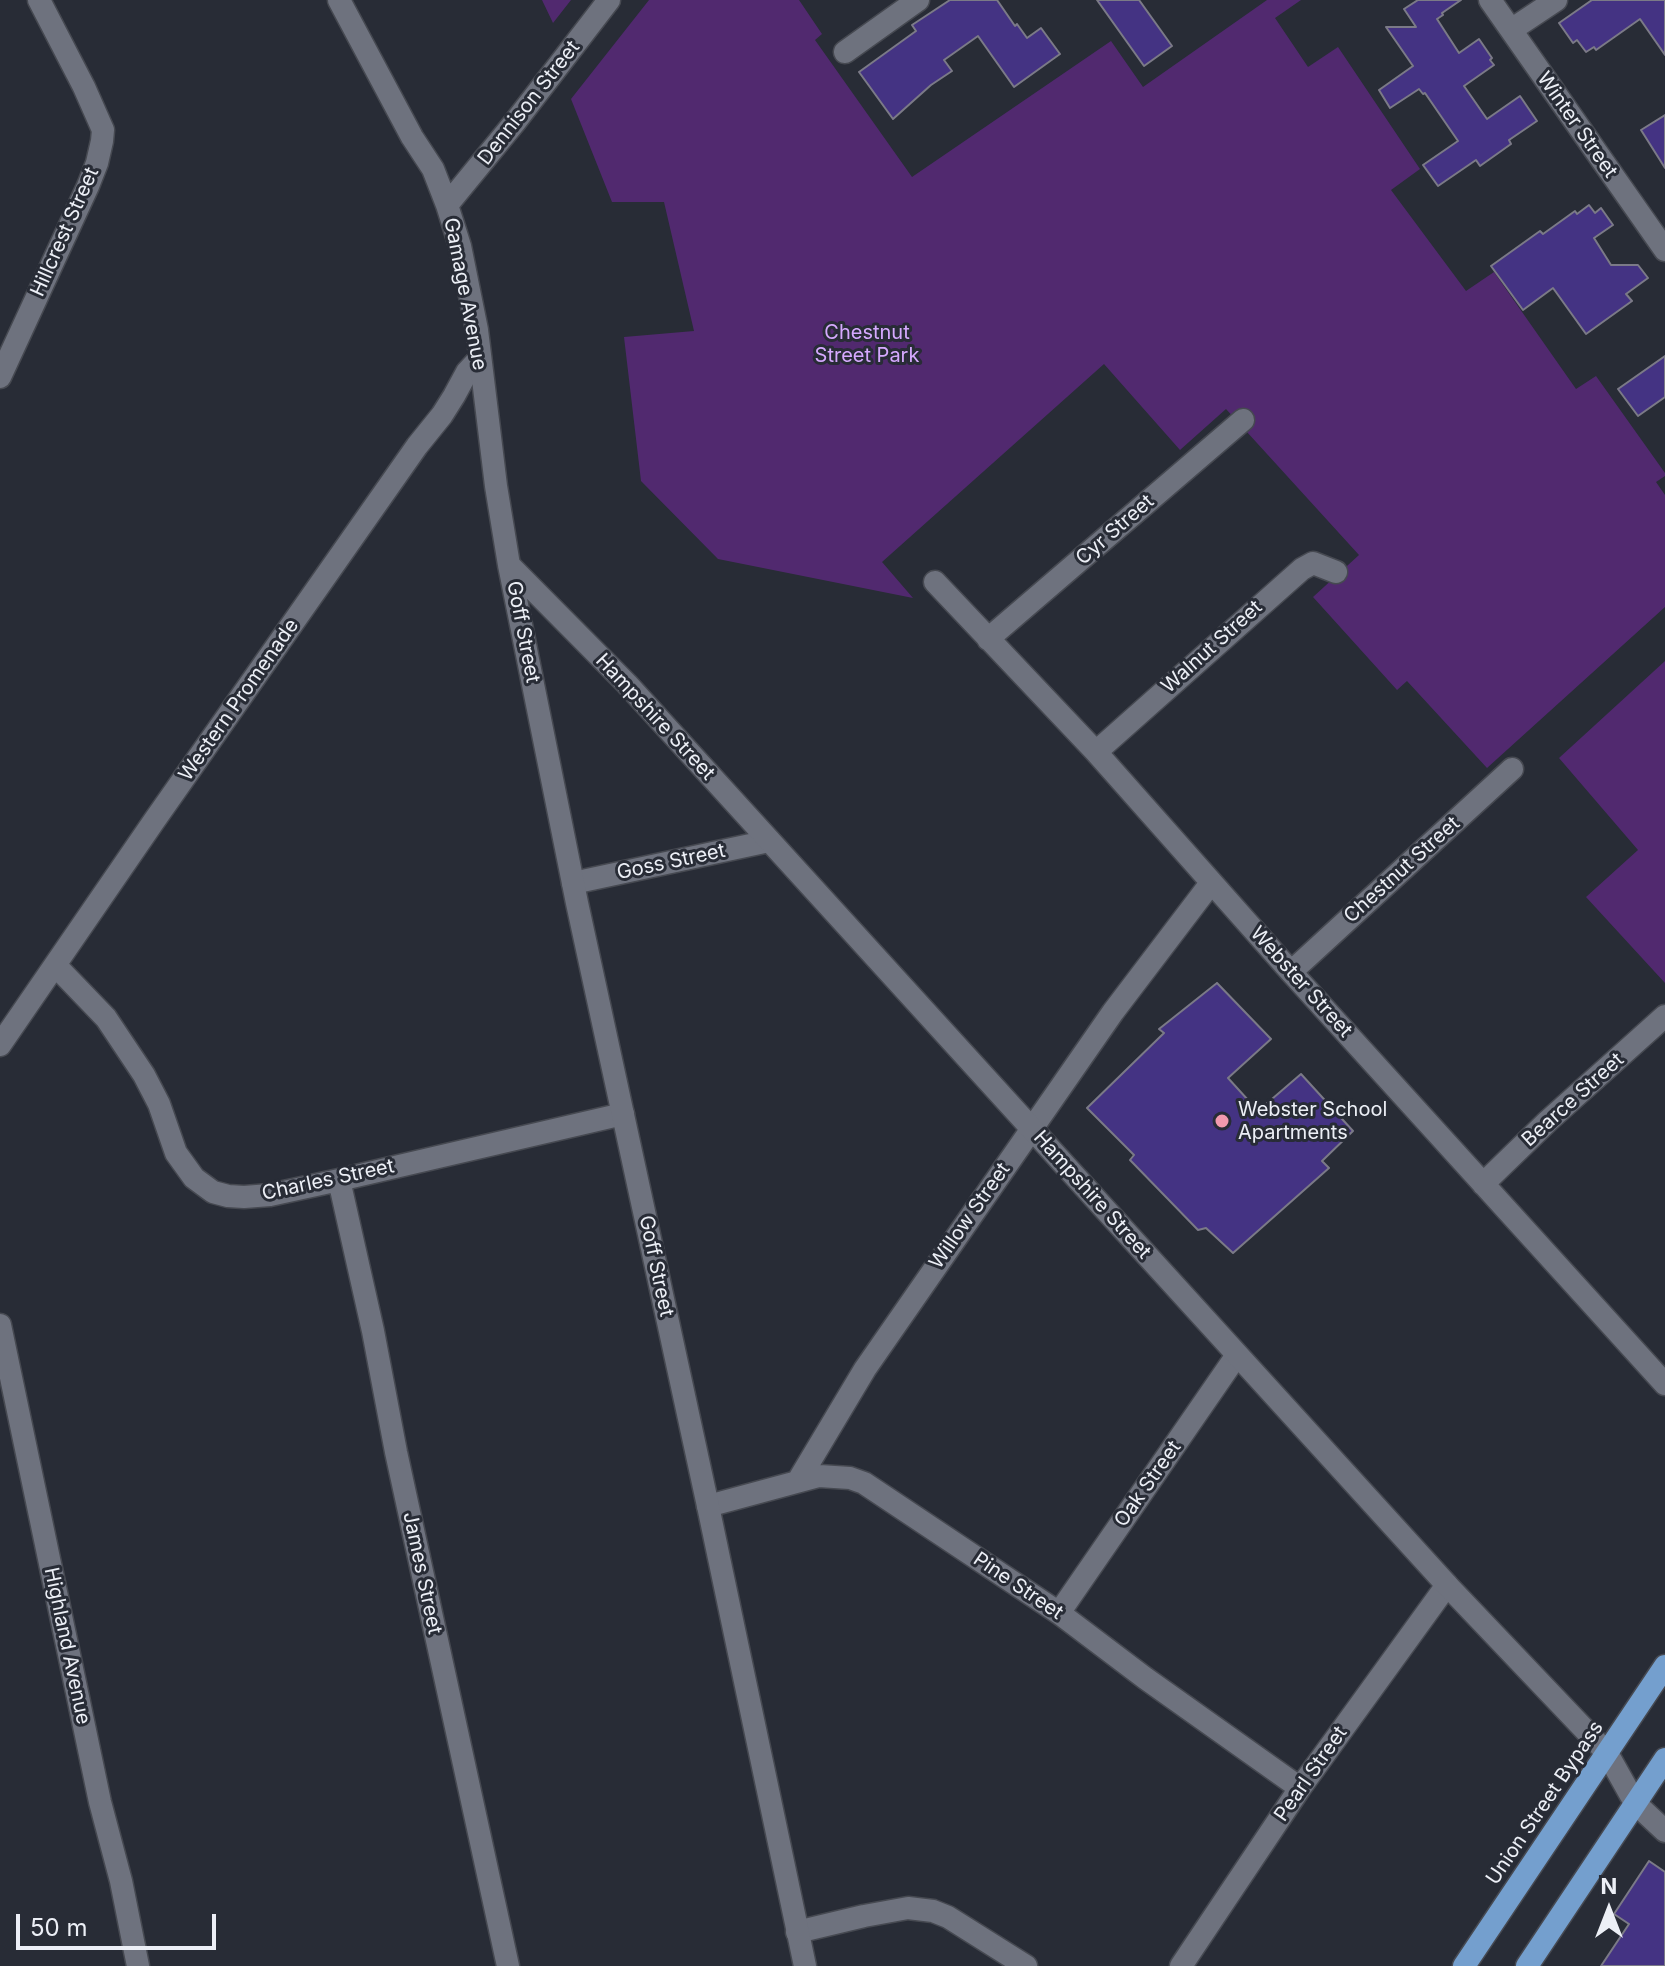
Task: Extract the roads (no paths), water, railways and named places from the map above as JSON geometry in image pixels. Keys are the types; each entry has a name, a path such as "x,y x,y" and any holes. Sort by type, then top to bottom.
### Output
{"highway":[{"name":"Union Street Bypass","path":"1464,1966 1665,1666"},
{"path":"1527,1966 1665,1759"}],"street":[{"name":"Hillcrest Street","path":"0,377 88,186 102,141 103,130 84,87 39,0"},
{"name":"Gamage Avenue","path":"339,0 412,137 433,169 460,246 477,330 509,565"},
{"name":"Dennison Street","path":"447,205 609,0"},
{"path":"845,52 918,0"},
{"name":"Winter Street","path":"1490,0 1665,250"},
{"path":"1511,30 1556,0"},
{"name":"Western Promenade","path":"0,1045 417,446 442,415 467,372 480,358"},
{"name":"Cyr Street","path":"988,639 1243,420"},
{"name":"Walnut Street","path":"1096,752 1302,569 1313,563 1336,572"},
{"name":"Hampshire Street","path":"509,565 627,684 1447,1585 1607,1753 1635,1803 1665,1831"},
{"name":"Goff Street","path":"509,565 573,883 805,1966"},
{"name":"Webster Street","path":"935,582 1096,752 1665,1384"},
{"name":"Chestnut Street","path":"1291,972 1512,769"},
{"name":"Goss Street","path":"573,883 769,841"},
{"name":"Willow Street","path":"798,1481 865,1369 1031,1128 1113,1012 1211,883"},
{"name":"Charles Street","path":"55,965 106,1018 144,1075 159,1104 176,1153 194,1178 213,1192 228,1196 270,1195 623,1114"},
{"name":"Bearce Street","path":"1483,1184 1665,1016"},
{"name":"James Street","path":"339,1180 508,1966"},
{"name":"Highland Avenue","path":"0,1325 138,1966"},
{"name":"Oak Street","path":"1059,1613 1237,1355"},
{"name":"Pine Street","path":"708,1506 819,1476 834,1475 864,1483 1059,1613 1300,1788"},
{"name":"Pearl Street","path":"1181,1966 1300,1788 1447,1585"},
{"path":"797,1932 908,1908 933,1911 948,1917 1026,1966"}],"place":[{"name":"Webster School Apartments","path":"1222,1121"}],"park label":[{"name":"Chestnut Street Park","path":"867,344"}]}
